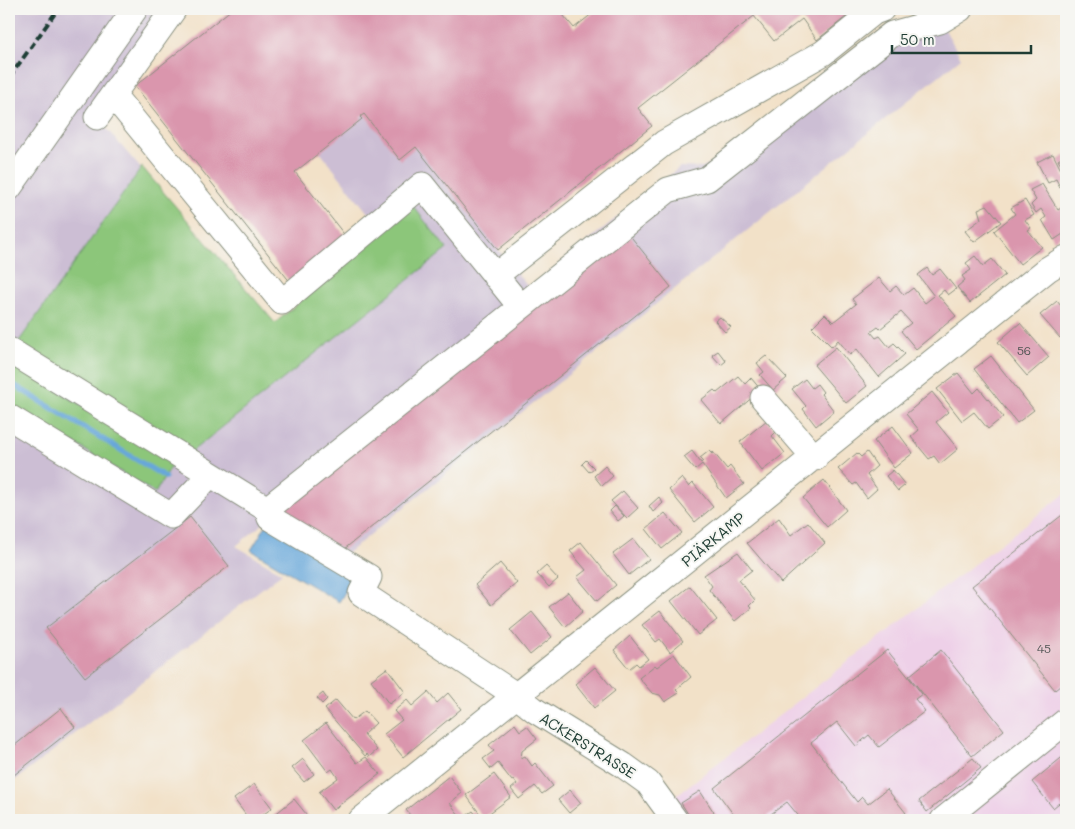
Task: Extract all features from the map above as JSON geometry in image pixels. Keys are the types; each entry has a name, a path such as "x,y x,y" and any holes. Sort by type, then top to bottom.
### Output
{"street":[{"path":"9,188 135,9"},
{"path":"97,117 174,9"},
{"path":"495,276 664,143 823,53 874,12 882,9"},
{"path":"9,350 267,509 668,190 707,180 892,34 940,20 960,9"},
{"path":"114,95 282,302 422,185 520,306"},
{"name":"PIÄRKAMP","path":"361,820 815,458 1048,269 1066,258"},
{"path":"763,398 815,458"},
{"path":"9,417 171,516 210,475"},
{"name":"ACKERSTRASSE","path":"267,509 270,518 369,577 360,593 517,696 536,712 623,765 648,783 675,820"},
{"path":"943,820 1066,722"}],"shaded area":[{"path":"9,9 164,9 91,111 275,323 383,232 320,152 362,119 360,117 364,114 400,159 416,147 529,288 680,167 703,168 944,9 976,9 944,28 961,58 345,555 270,518 236,546 282,573 9,785"},
{"path":"1066,493 1066,820 662,820 656,811"}],"green space":[{"path":"142,167 275,323 413,206 447,249 191,452 17,344"},
{"path":"9,361 174,462 155,493 9,403"}],"water":[{"path":"267,524 354,577 339,602 251,550"}],"building":[{"path":"232,9 558,9 574,28 598,9 856,9 817,40 802,19 774,41 754,16 638,108 652,126 498,250 416,147 400,160 364,114 360,117 362,119 295,172 347,238 291,283 135,86"},
{"path":"1053,154 1066,180 1066,183 1060,187 1056,179 1048,183 1037,162"},
{"path":"1066,155 1066,174 1058,160"},
{"path":"1042,184 1058,210 1064,206 1066,210 1066,232 1054,240 1042,220 1046,217 1041,209 1036,213 1031,205 1036,200 1030,190"},
{"path":"1025,200 1034,215 1025,220 1031,228 1028,230 1042,247 1020,264 994,231 1015,214 1011,208"},
{"path":"987,205 1001,222 974,242 965,231 981,219 978,209"},
{"path":"628,233 671,287 343,550 278,511"},
{"path":"975,256 983,266 992,259 1005,275 970,303 957,287 965,280 962,276 971,270 966,263"},
{"path":"927,268 932,275 940,269 956,289 948,295 944,290 938,295 956,316 916,349 901,331 911,323 901,312 880,329 878,327 871,332 876,338 880,336 889,347 894,343 905,354 879,377 857,349 850,355 838,340 832,347 812,327 825,314 833,322 856,304 852,299 879,278 890,291 896,286 904,295 913,288 925,303 934,296 918,275"},
{"path":"1057,301 1066,312 1066,333 1060,338 1040,315"},
{"path":"720,317 731,327 725,332 715,321"},
{"path":"1020,323 1049,357 1027,376 998,342"},
{"path":"836,347 867,386 846,403 814,365"},
{"path":"718,351 726,361 721,365 712,355"},
{"path":"766,356 787,378 773,390 760,375 764,372 757,363"},
{"path":"991,356 1034,410 1017,423 974,369"},
{"path":"958,373 974,393 979,388 1003,417 988,429 974,412 962,421 937,389"},
{"path":"738,376 745,384 751,378 761,390 721,424 701,400 714,390 717,393"},
{"path":"805,379 812,388 817,384 823,392 821,394 834,411 816,426 803,409 806,406 792,389"},
{"path":"932,392 948,412 936,422 958,449 940,464 934,456 929,459 911,437 919,430 906,414"},
{"path":"767,420 776,432 772,436 785,453 762,471 740,442"},
{"path":"893,426 913,453 894,468 874,441"},
{"path":"692,451 701,463 703,461 700,458 709,451 712,454 713,452 727,469 730,466 744,484 726,498 702,464 695,470 684,457"},
{"path":"867,452 877,466 867,475 877,489 867,498 856,483 853,485 838,469 857,453 861,457"},
{"path":"586,460 594,468 589,472 582,464"},
{"path":"605,466 613,476 602,486 594,476"},
{"path":"893,470 905,485 898,491 886,476"},
{"path":"682,478 689,487 693,483 713,507 695,522 669,490"},
{"path":"824,480 846,510 827,527 803,498"},
{"path":"623,491 638,508 627,518 611,501"},
{"path":"659,497 663,503 653,512 649,506"},
{"path":"615,506 624,516 618,521 610,511"},
{"path":"1066,512 1066,681 1055,690 972,586"},
{"path":"665,513 682,533 662,549 646,529"},
{"path":"190,517 229,566 85,677 46,628"},
{"path":"779,518 791,535 808,522 825,543 781,583 747,543"},
{"path":"633,539 649,559 629,575 613,554"},
{"path":"581,542 616,585 597,601 577,577 586,570 570,551"},
{"path":"738,552 752,570 739,580 755,600 749,606 751,608 735,621 709,590 712,586 704,575"},
{"path":"500,563 517,583 491,605 475,585"},
{"path":"546,566 558,579 549,587 537,574"},
{"path":"690,586 717,620 698,635 671,601"},
{"path":"568,592 583,611 565,627 549,607"},
{"path":"660,611 683,641 670,652 660,639 656,642 642,625"},
{"path":"532,612 552,637 530,655 510,630"},
{"path":"630,636 648,659 639,666 636,663 629,669 614,650"},
{"path":"887,650 922,694 915,699 925,711 879,747 869,735 856,746 837,722 811,743 857,802 862,797 868,804 887,789 906,813 896,820 802,820 787,802 763,820 734,820 736,818 714,788"},
{"path":"941,650 1004,730 972,756 909,676"},
{"path":"674,654 691,677 676,690 679,693 665,702 660,695 652,693 639,678 655,665 657,667"},
{"path":"595,667 615,691 594,708 575,684"},
{"path":"387,668 405,692 389,704 371,680"},
{"path":"428,692 437,703 448,693 461,709 403,757 384,734 402,720 394,711 407,700 412,706"},
{"path":"323,693 327,699 322,704 317,698"},
{"path":"336,700 353,720 365,711 376,723 364,734 377,750 369,757 367,754 365,756 325,709"},
{"path":"61,708 75,727 9,779 9,750"},
{"path":"326,723 357,763 366,757 380,774 333,810 319,792 338,778 332,769 328,772 304,740"},
{"path":"515,724 520,731 527,726 537,739 522,751 521,758 525,756 532,766 535,763 553,786 542,794 535,786 519,799 511,789 517,784 514,780 512,781 498,763 491,769 483,759 494,751 489,745"},
{"path":"1066,754 1066,812 1059,803 1053,808 1032,782"},
{"path":"973,758 981,768 927,812 919,801"},
{"path":"303,759 314,774 304,782 292,768"},
{"path":"494,774 511,797 483,818 466,795"},
{"path":"449,776 462,793 450,803 462,819 473,811 480,820 434,820 431,816 424,820 414,820 406,810"},
{"path":"254,784 272,808 256,820 246,820 248,818 234,799"},
{"path":"570,790 581,803 569,813 558,800"},
{"path":"700,791 719,820 692,820 681,803"},
{"path":"294,799 311,820 268,820"}],"waterway":[{"path":"9,382 165,477"}],"railway":[{"path":"9,78 58,9"}]}
